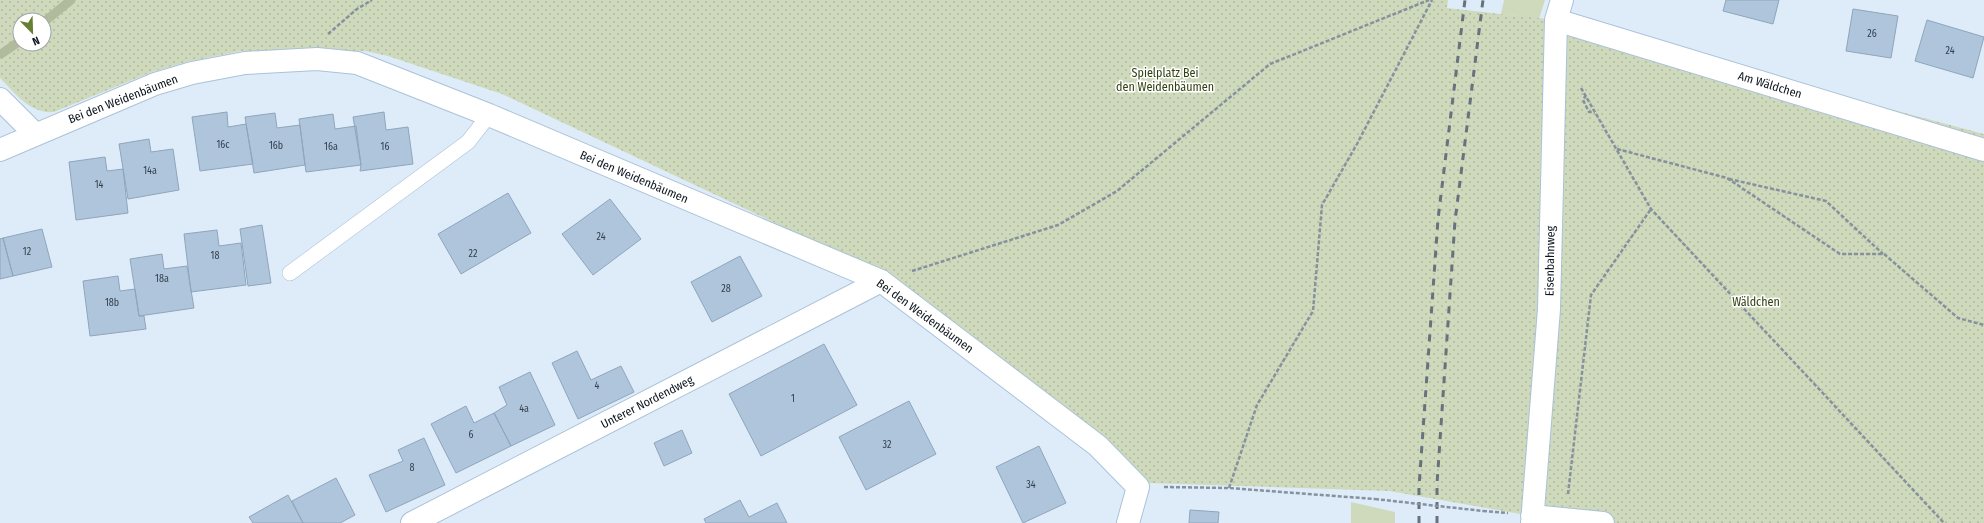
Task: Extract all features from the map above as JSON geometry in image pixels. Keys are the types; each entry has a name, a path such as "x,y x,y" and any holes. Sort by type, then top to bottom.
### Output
{"street":[{"name":"Eisenbahnweg","path":"1532,519 1549,309 1556,20 1562,0"},
{"name":"Am Wäldchen","path":"1556,20 1984,150"},
{"name":"Bei den Weidenbäumen","path":"0,150 155,84 192,73 245,63 317,59 357,63 489,115 881,281 1098,446 1138,487"},
{"path":"0,99 35,134"},
{"name":"Unterer Nordendweg","path":"412,523 881,281"},
{"path":"1128,523 1138,487"},
{"path":"1532,519 1566,519 1604,523"}],"lane":[{"path":"290,273 468,142 489,115"}],"path":[{"path":"317,59 318,45 334,28 357,9 372,0"},
{"path":"881,281 1058,225 1117,191 1270,64 1429,0"},
{"path":"1229,488 1257,405 1313,311 1322,205 1357,144 1432,0"},
{"path":"1595,112 1589,112 1583,100 1586,95 1651,209 1944,523"},
{"path":"1617,149 1826,202 1958,318 1984,325"},
{"path":"1727,178 1840,254 1884,254"},
{"path":"1566,519 1591,295 1651,209"},
{"path":"1138,487 1229,488 1375,499 1483,511"}],"green space":[{"path":"0,0 1448,0 1447,8 1556,20 1984,134 1984,523 1598,523 1532,516 1389,491 1149,483 1102,436 885,275 502,94 388,56 365,51 241,51 186,62 152,72 54,112 38,110 24,102 0,78"},
{"path":"1504,0 1545,0 1539,19 1501,14"},
{"path":"1351,502 1395,512 1395,523 1351,523"}],"building":[{"path":"1726,0 1779,0 1773,24 1723,11"},
{"path":"1853,9 1898,16 1891,58 1846,51"},
{"path":"1927,20 1984,37 1973,78 1915,61"},
{"path":"227,112 228,127 246,124 253,164 200,171 192,117"},
{"path":"384,112 386,130 408,127 413,164 360,171 361,165 353,117"},
{"path":"275,113 277,128 300,125 305,165 254,173 245,117"},
{"path":"333,114 335,129 356,126 361,165 306,172 299,119"},
{"path":"149,139 151,152 173,149 179,190 128,199 119,144"},
{"path":"105,157 107,171 123,169 128,213 76,220 69,162"},
{"path":"508,193 531,233 461,274 438,234"},
{"path":"610,199 641,239 593,275 562,234"},
{"path":"262,225 271,283 248,286 240,229"},
{"path":"42,229 52,267 13,276 3,238"},
{"path":"217,230 219,246 241,243 246,285 191,292 184,234"},
{"path":"3,238 13,276 0,279 0,239"},
{"path":"162,254 164,269 187,266 194,308 139,316 130,259"},
{"path":"740,256 762,296 712,322 691,282"},
{"path":"118,276 120,291 135,289 139,316 144,316 146,329 90,336 83,281"},
{"path":"824,344 857,405 761,456 729,394"},
{"path":"577,351 591,380 621,366 634,392 578,419 552,363"},
{"path":"530,372 555,425 511,446 494,413 507,405 499,387"},
{"path":"909,401 936,454 866,490 839,437"},
{"path":"466,406 474,423 494,413 511,446 456,473 431,424"},
{"path":"682,430 692,453 664,466 654,443"},
{"path":"424,438 445,485 386,512 369,475 403,461 398,450"},
{"path":"1039,446 1066,503 1023,523 996,467"},
{"path":"336,478 355,515 340,523 303,523 292,501"},
{"path":"288,495 303,523 253,523 249,517"},
{"path":"740,500 749,517 777,503 787,523 706,523 704,519"},
{"path":"1190,510 1219,512 1218,523 1189,523"}],"waterway":[{"path":"52,15 71,0"},
{"path":"1,54 12,46"}],"railway":[{"path":"1419,523 1419,487 1438,219 1465,0"},
{"path":"1437,523 1437,484 1455,221 1483,0"}],"park label":[{"name":"Spielplatz Bei den Weidenbäumen","path":"1165,80"},
{"name":"Wäldchen","path":"1756,302"}]}
